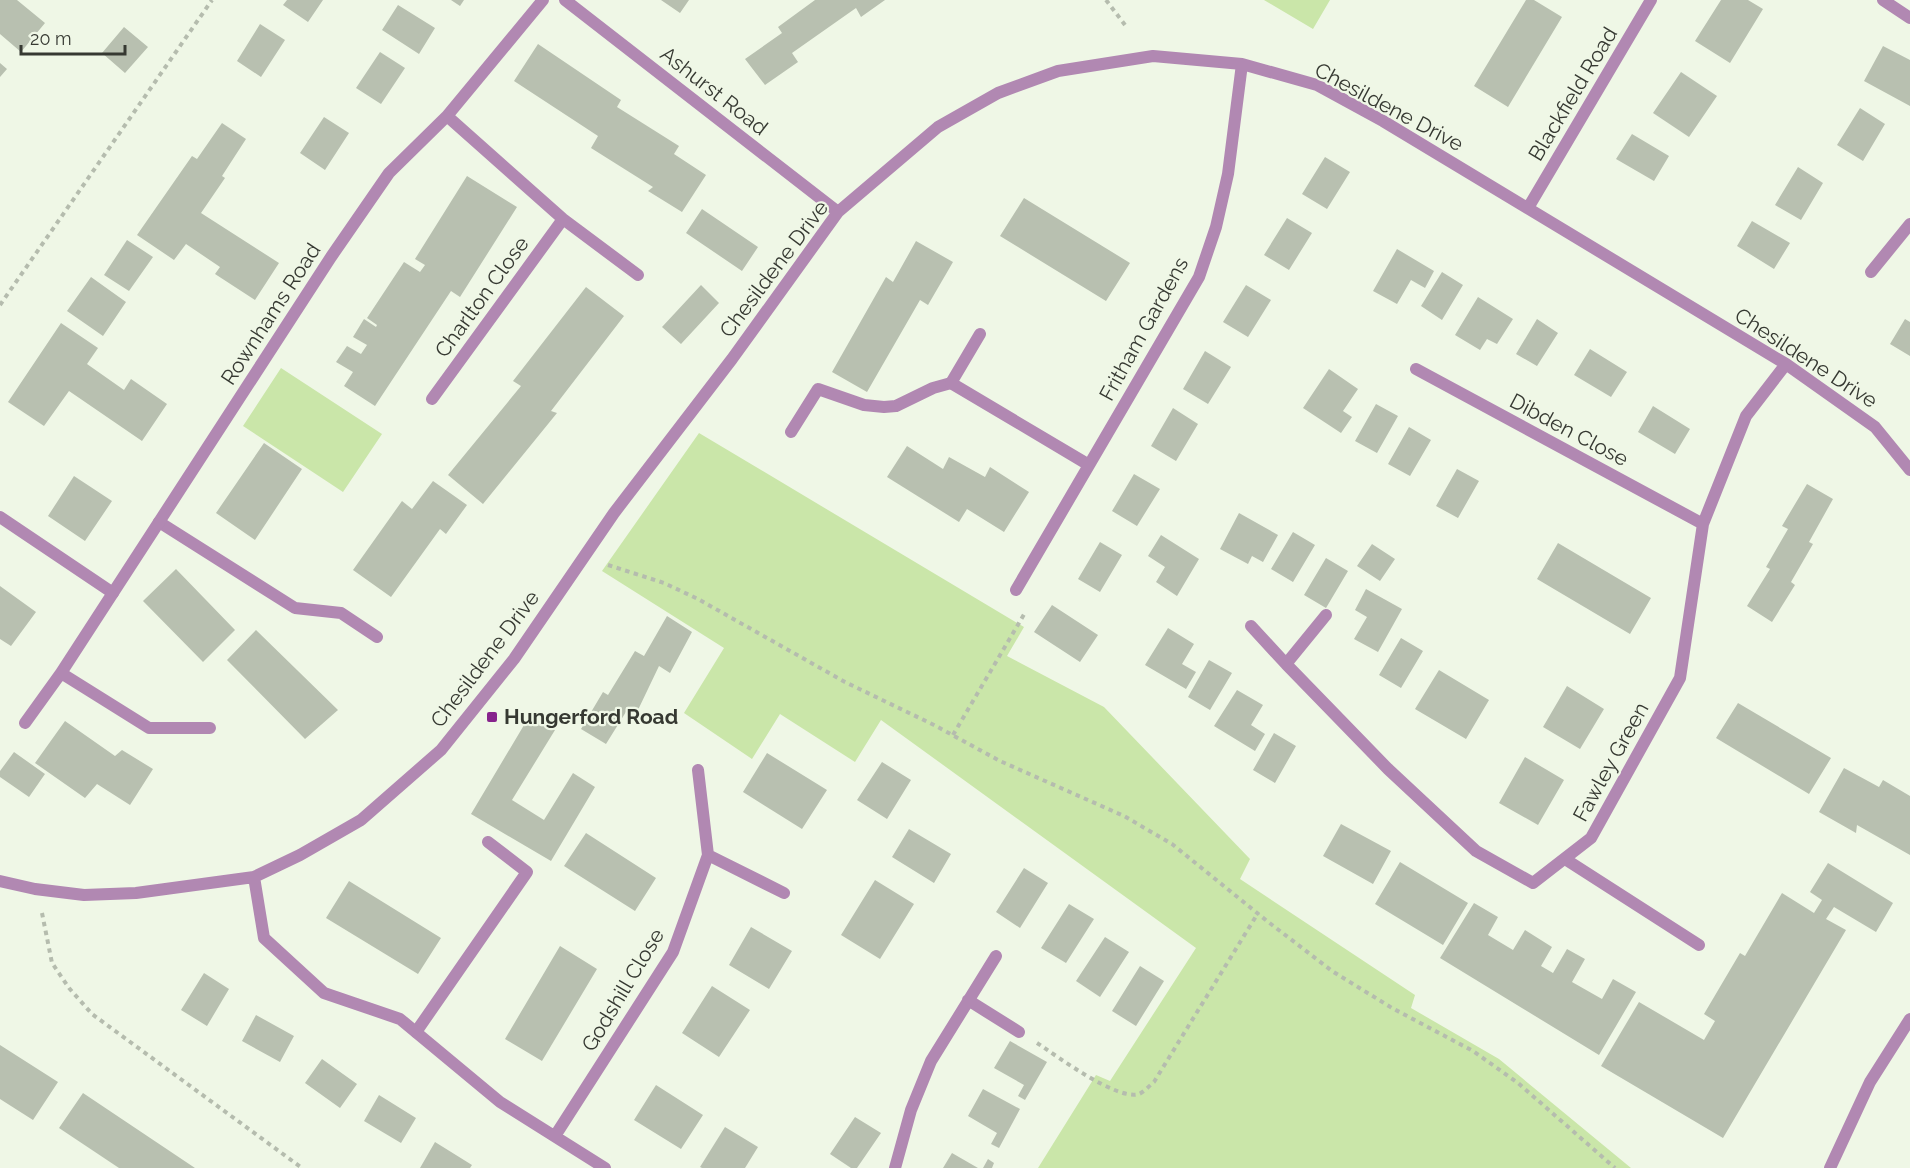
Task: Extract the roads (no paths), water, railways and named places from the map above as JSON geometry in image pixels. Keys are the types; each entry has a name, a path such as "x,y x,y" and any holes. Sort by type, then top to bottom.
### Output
{"street":[{"name":"Rownhams Road","path":"25,723 61,673 325,267 389,173 447,116 543,0"},
{"name":"Ashurst Road","path":"565,0 838,212"},
{"name":"Blackfield Road","path":"1528,208 1651,0"},
{"path":"1883,0 1910,18"},
{"name":"Chesildene Drive","path":"0,881 35,889 84,895 136,893 254,877 300,855 361,820 441,750 514,659 628,494 732,359 838,212 938,126 998,93 1058,72 1153,56 1242,64 1317,85 1383,121 1785,364 1875,427 1910,470"},
{"name":"Fritham Gardens","path":"1016,590 1199,277 1216,227 1228,174 1242,64"},
{"path":"447,116 563,219 638,275"},
{"name":"Charlton Close","path":"432,399 563,219"},
{"path":"1871,272 1910,224"},
{"path":"791,432 818,389 864,405 884,407 896,406 933,388 951,383 980,334"},
{"name":"Fawley Green","path":"1251,626 1388,769 1476,851 1533,883 1591,838 1680,678 1703,524 1746,416 1785,364"},
{"name":"Dibden Close","path":"1416,369 1703,524"},
{"path":"951,383 1089,465"},
{"path":"0,517 113,592"},
{"path":"159,522 295,608 341,613 377,637"},
{"path":"1286,664 1326,615"},
{"path":"61,673 149,728 210,728"},
{"name":"Godshill Close","path":"555,1136 673,952 708,855 698,770"},
{"path":"416,1032 527,872 488,842"},
{"path":"708,855 784,893"},
{"path":"1565,859 1699,945"},
{"path":"254,877 264,938 324,993 400,1019 500,1102 605,1168"},
{"path":"895,1168 911,1110 931,1061 996,957"},
{"path":"968,1000 1019,1032"},
{"path":"1830,1168 1870,1082 1910,1019"}],"place":[{"name":"Hungerford Road","path":"492,717"}]}
